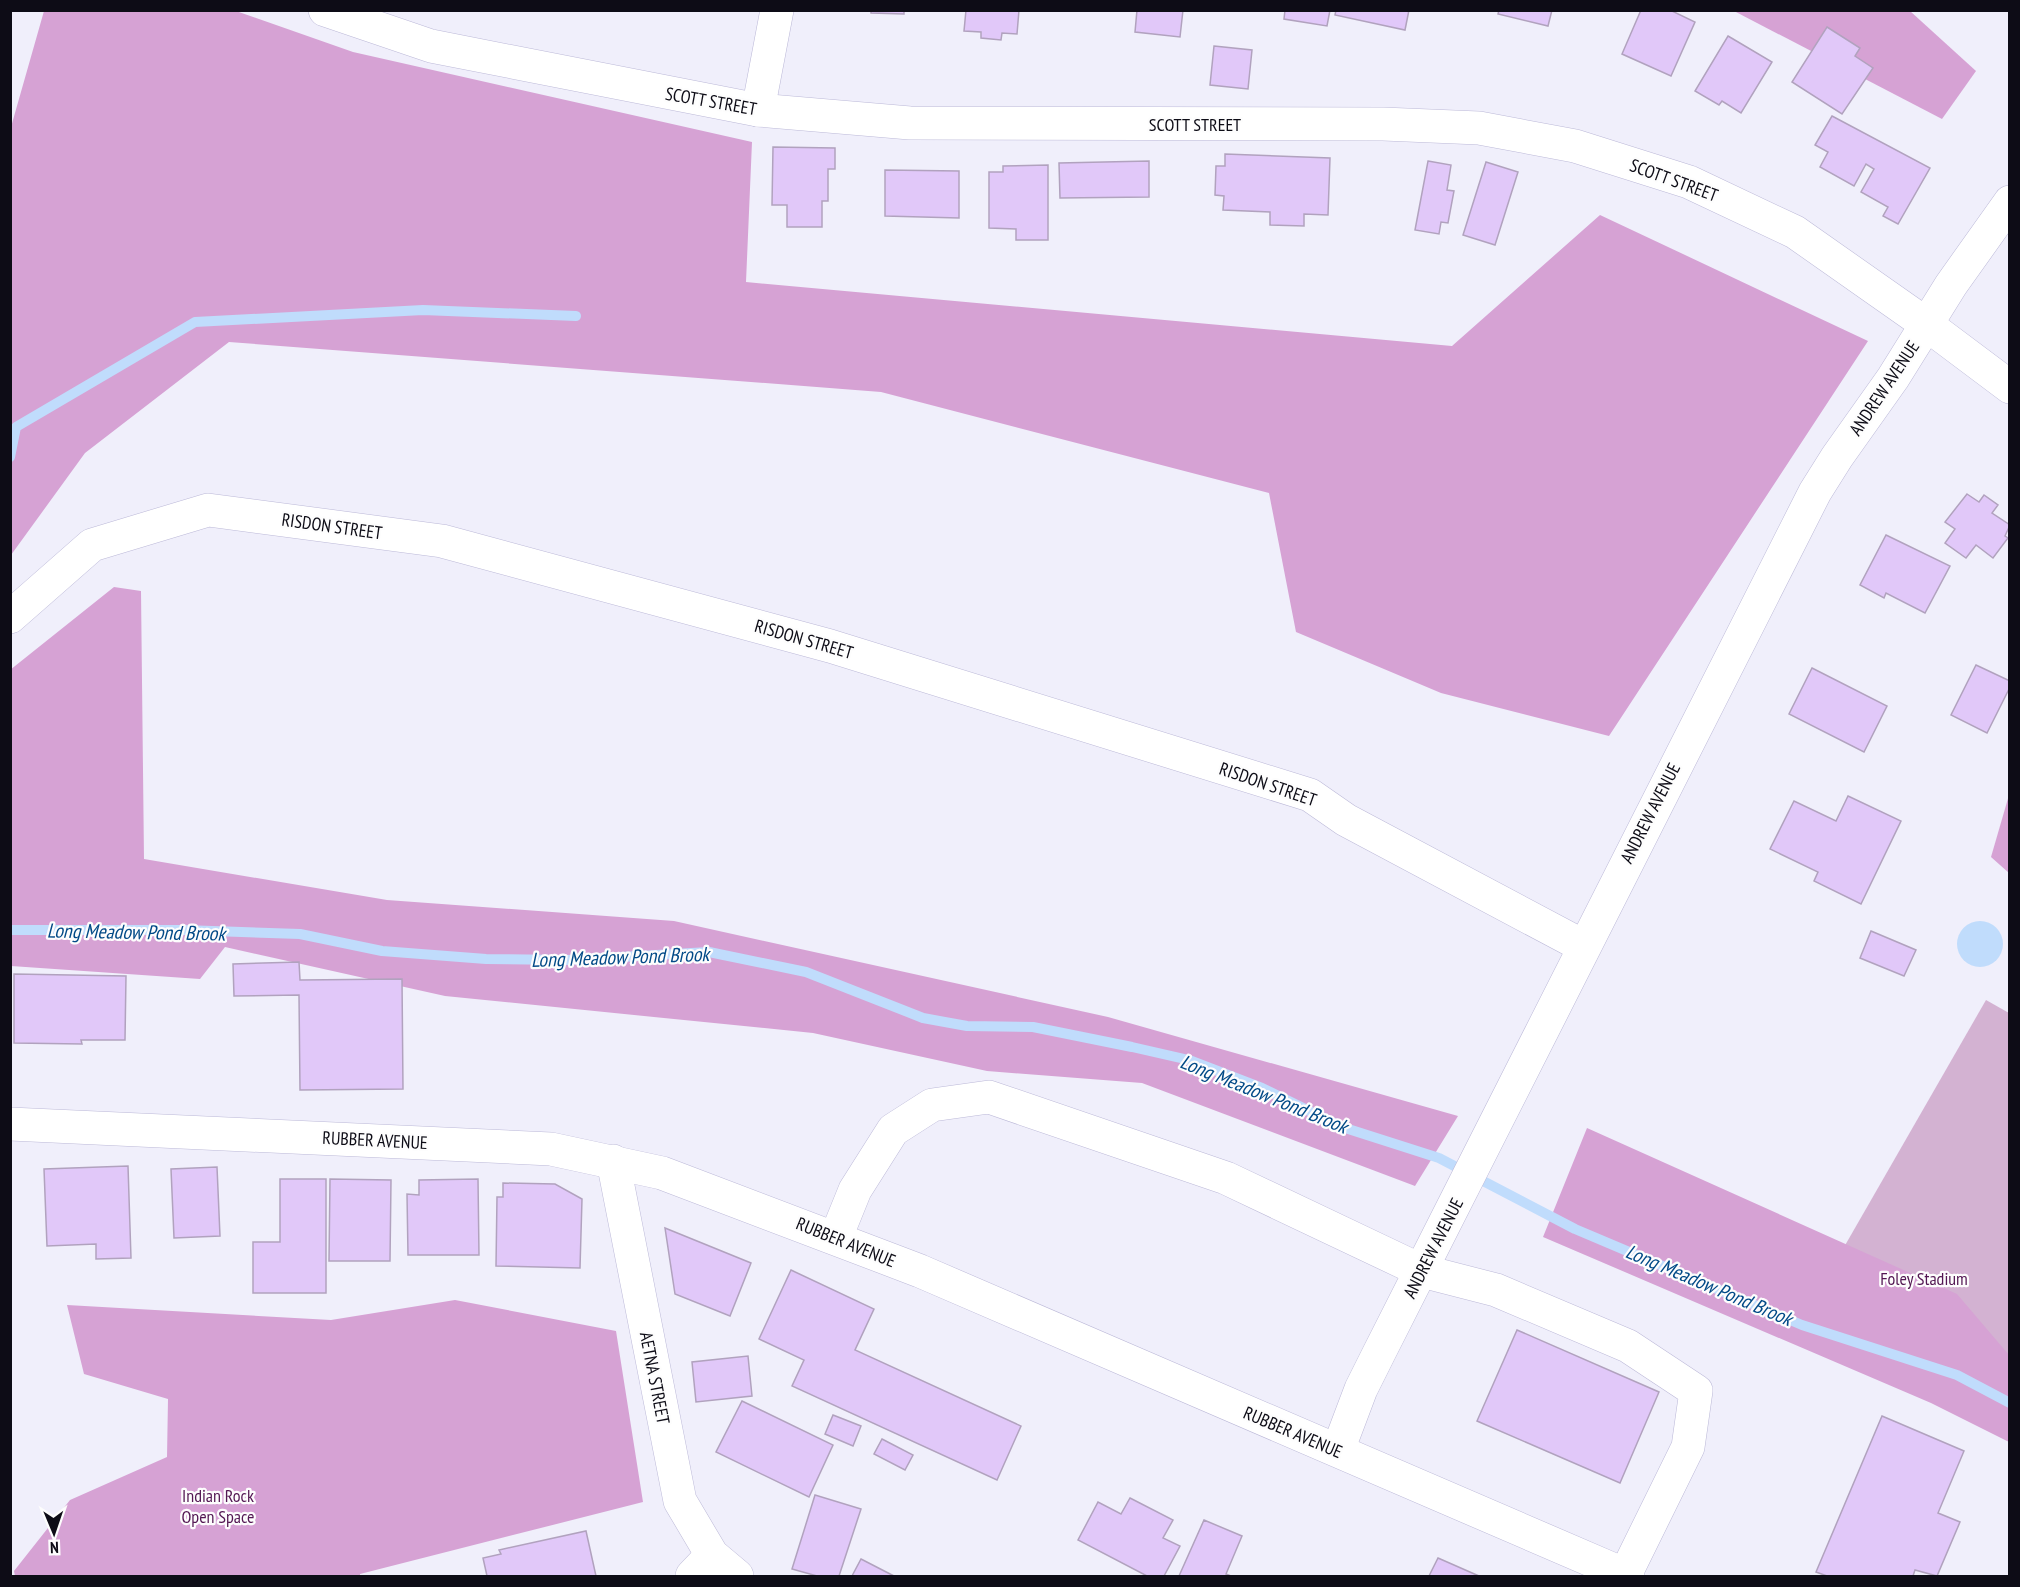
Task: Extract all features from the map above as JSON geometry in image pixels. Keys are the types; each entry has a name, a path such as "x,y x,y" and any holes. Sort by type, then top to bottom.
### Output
{"street":[{"name":"SCOTT STREET","path":"325,10 431,46 758,110 910,123 1383,124 1490,130 1575,146 1689,182 1795,232 1926,324 2010,387"},
{"path":"758,110 777,10"},
{"name":"ANDREW AVENUE","path":"1338,1450 1361,1389 1583,946 1815,492 2010,202"},
{"name":"RISDON STREET","path":"10,617 92,544 208,510 442,541 830,646 1310,795 1346,820 1583,946"},
{"path":"836,1237 855,1190 893,1130 932,1105 989,1096 1226,1178 1422,1271 1496,1290 1628,1346 1696,1391 1688,1447 1627,1576"},
{"name":"RUBBER AVENUE","path":"10,1124 551,1149 662,1173 836,1237 1338,1450 1627,1576"},
{"name":"AETNA STREET","path":"613,1161 680,1501 702,1566 737,1576"}],"green space":[{"path":"44,11 236,11 353,52 752,142 746,282 1452,346 1600,215 1868,341 1609,736 1441,693 1296,632 1269,493 881,392 229,342 85,453 11,555 11,127"},
{"path":"1734,11 1910,11 1976,71 1942,119"},
{"path":"114,587 141,591 144,859 387,900 674,921 1108,1017 1458,1116 1415,1186 1142,1083 987,1071 813,1033 445,996 225,947 200,979 11,966 10,670"},
{"path":"2009,795 2010,873 1991,857"},
{"name":"Foley Stadium","path":"1986,1000 2009,1013 2009,1415 1805,1315"},
{"path":"1587,1128 1957,1294 2009,1355 2009,1442 1931,1403 1543,1237"},
{"name":"Indian Rock Open Space","path":"455,1300 616,1331 643,1502 360,1574 360,1576 15,1576 14,1571 70,1500 167,1457 168,1399 84,1374 67,1305 331,1320"}],"water":[{"path":"1980,921 1989,922 1997,927 2002,935 2002,953 1997,961 1989,966 1980,967 1971,966 1963,961 1958,953 1957,944 1958,935 1963,927 1971,922"}],"building":[{"path":"871,10 904,10 904,14 871,13"},
{"path":"966,10 1019,10 1017,34 1002,33 1001,40 981,38 981,32 964,31"},
{"path":"1137,10 1183,10 1180,37 1135,32"},
{"path":"1285,10 1330,10 1327,26 1284,19"},
{"path":"1336,10 1409,10 1405,30 1335,15"},
{"path":"1499,10 1552,10 1548,26 1498,14"},
{"path":"1641,10 1670,10 1695,22 1671,76 1622,54"},
{"path":"1827,27 1860,48 1855,56 1873,68 1842,114 1792,82"},
{"path":"1728,36 1772,62 1741,113 1722,101 1719,105 1695,91"},
{"path":"1214,46 1252,50 1248,89 1210,85"},
{"path":"1832,116 1930,168 1898,224 1883,216 1888,207 1861,192 1874,169 1866,164 1854,186 1820,167 1828,152 1815,145"},
{"path":"773,147 835,148 835,169 828,169 828,201 822,201 822,227 787,227 787,205 772,205"},
{"path":"1225,154 1330,158 1328,215 1304,214 1304,226 1270,225 1270,212 1223,210 1224,196 1215,195 1216,166 1225,166"},
{"path":"1149,161 1149,197 1060,198 1059,163"},
{"path":"1428,161 1451,165 1447,190 1454,191 1448,223 1441,222 1439,234 1415,230"},
{"path":"1486,162 1518,172 1495,245 1463,235"},
{"path":"1048,165 1048,240 1016,240 1016,229 989,228 989,172 1003,172 1003,166"},
{"path":"885,170 959,171 959,218 885,216"},
{"path":"1967,494 1979,502 1984,495 1998,505 1992,513 2010,525 2005,536 2008,538 1993,558 1976,545 1966,558 1945,543 1955,529 1945,522"},
{"path":"1886,535 1950,566 1925,613 1886,593 1884,598 1860,585"},
{"path":"1976,665 2010,681 2010,687 1987,733 1951,715"},
{"path":"1812,668 1887,706 1864,752 1789,714"},
{"path":"1848,796 1901,821 1861,904 1814,881 1818,872 1770,849 1794,801 1836,821"},
{"path":"1871,931 1916,950 1904,976 1860,958"},
{"path":"299,962 300,980 402,979 403,1089 300,1090 299,995 234,996 233,964"},
{"path":"14,974 126,976 125,1040 81,1040 82,1044 14,1043"},
{"path":"128,1166 131,1258 96,1259 96,1244 47,1246 44,1169"},
{"path":"217,1167 220,1236 174,1238 171,1169"},
{"path":"280,1179 326,1179 326,1293 253,1293 253,1242 280,1242"},
{"path":"330,1179 391,1180 390,1261 329,1261"},
{"path":"478,1179 479,1255 408,1255 407,1194 419,1195 419,1180"},
{"path":"503,1183 555,1184 582,1199 580,1268 496,1266 497,1197 503,1197"},
{"path":"665,1228 751,1263 730,1316 675,1294"},
{"path":"791,1270 874,1309 855,1350 1021,1426 997,1480 792,1386 804,1360 759,1339"},
{"path":"1517,1330 1659,1392 1620,1483 1477,1421"},
{"path":"748,1356 752,1396 696,1402 692,1362"},
{"path":"742,1401 833,1445 809,1497 716,1452"},
{"path":"833,1415 861,1426 853,1446 825,1434"},
{"path":"1882,1416 1964,1451 1938,1513 1960,1522 1937,1576 1915,1570 1913,1576 1827,1576 1816,1572"},
{"path":"882,1439 913,1455 905,1470 874,1454"},
{"path":"815,1495 861,1509 839,1576 817,1576 792,1569"},
{"path":"1130,1498 1173,1520 1163,1538 1180,1546 1164,1576 1147,1576 1078,1540 1098,1502 1121,1514"},
{"path":"1204,1520 1242,1536 1226,1574 1231,1576 1179,1576"},
{"path":"586,1531 596,1576 487,1576 483,1558 501,1554 499,1550"},
{"path":"1438,1558 1479,1576 1429,1576"},
{"path":"861,1559 894,1576 852,1576"}],"waterway":[{"path":"10,457 16,427 195,322 423,310 576,316"},
{"name":"Long Meadow Pond Brook","path":"10,930 183,930 300,934 382,951 486,959 568,960 709,952 806,972 923,1018 967,1026 1033,1027 1189,1060 1262,1088 1342,1127 1439,1158 1575,1229 1802,1325 1957,1375 2010,1403"}]}
